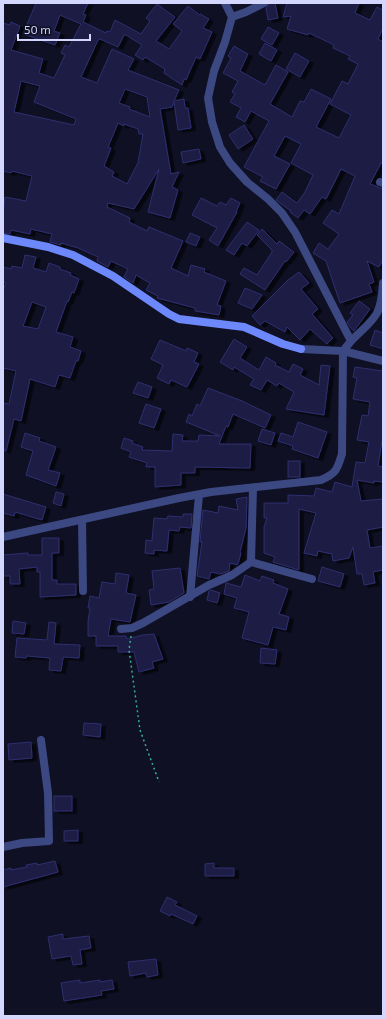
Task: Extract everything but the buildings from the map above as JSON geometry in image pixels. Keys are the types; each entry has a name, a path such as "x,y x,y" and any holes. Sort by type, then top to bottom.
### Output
{"street":[{"path":"225,3 232,17 225,42 214,71 208,98 212,122 220,147 234,168 247,182 268,199 282,214 295,232 351,341"},
{"path":"232,17 264,3"},
{"path":"3,238 48,247 73,255 113,276 169,314 179,319 244,327 283,344 301,349 343,351 383,360"},
{"path":"3,537 179,498 211,492 321,480 332,475 337,469 342,454 343,351 378,314 381,305 383,283"},
{"path":"251,562 253,488"},
{"path":"190,597 199,495"},
{"path":"82,520 83,591"},
{"path":"251,562 312,579"},
{"path":"121,629 132,628 143,623 190,597 208,585 232,576 251,562"},
{"path":"3,847 22,843 49,841 48,793 41,740"}],"path":[{"path":"132,628 129,650 140,730 159,782"}]}
